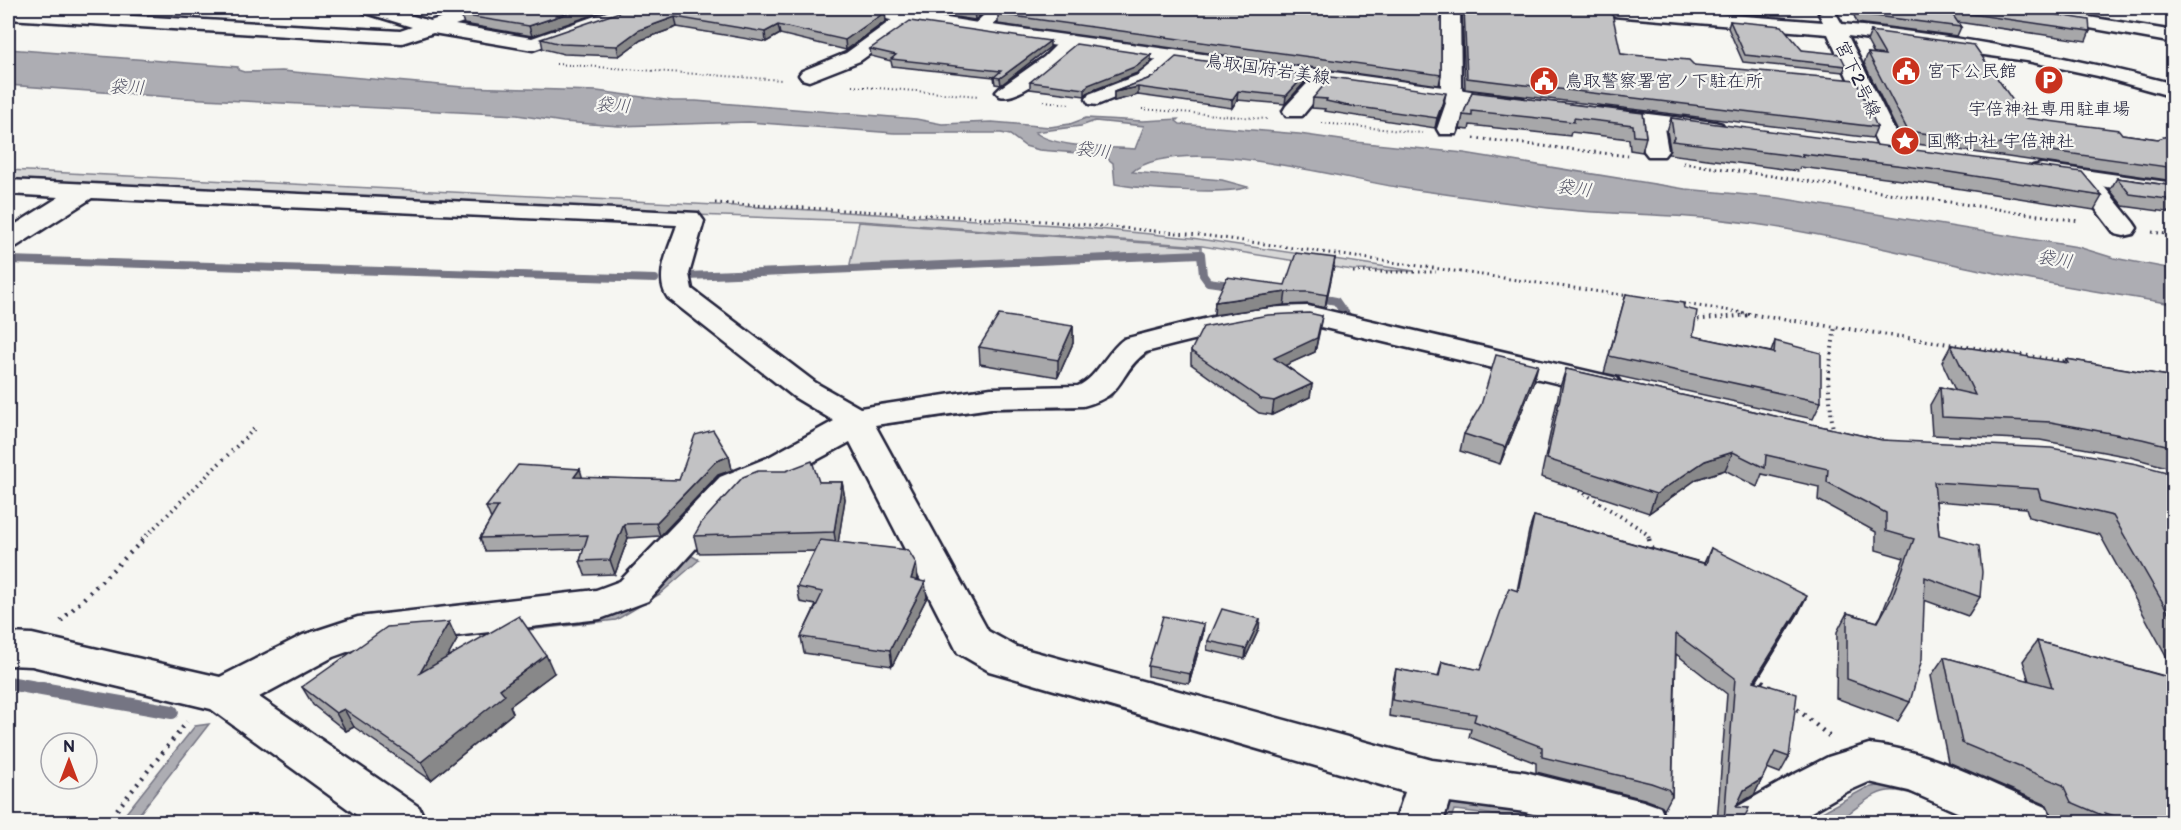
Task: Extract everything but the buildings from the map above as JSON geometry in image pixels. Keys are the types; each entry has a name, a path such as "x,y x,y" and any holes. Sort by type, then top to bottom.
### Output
{"street":[{"path":"8,9 12,8"},
{"path":"369,8 426,26 533,44 634,8"},
{"path":"414,55 397,46 395,41 426,26 487,8"},
{"name":"鳥取国府岩美線","path":"864,8 907,18 978,29 1538,106"},
{"path":"978,29 994,16 993,8"},
{"path":"1448,129 1457,103 1451,86 1451,8"},
{"path":"1577,8 1836,31 2002,49 2089,67 2174,91"},
{"name":"宮下2号線","path":"1825,8 1836,31 1849,82 1903,152 1869,148"},
{"path":"2005,8 2174,37"},
{"path":"2082,8 2174,26"},
{"path":"8,14 402,37"},
{"path":"809,75 853,57 907,18"},
{"path":"1007,92 1051,61 1071,41"},
{"path":"1097,99 1145,79 1173,56"},
{"path":"1294,111 1324,77"},
{"path":"1584,112 1732,131"},
{"path":"1652,122 1656,151"},
{"path":"2026,169 2174,190"},
{"path":"2083,177 2124,228"},
{"path":"8,187 689,218 691,221 675,274 678,291 805,390 856,420 973,642 1004,660 1426,801 1525,792 1643,822"},
{"path":"8,240 86,191"},
{"path":"218,693 318,646 358,632 600,604 634,591 733,484 779,466 840,434 856,420 875,414 991,398 1083,396 1101,388 1122,355 1136,345 1234,321 1275,315 1308,315 1631,391"},
{"path":"20,649 218,693 402,822"},
{"path":"1754,822 1844,772 1865,765 1908,772 2030,822"}],"path":[{"path":"713,203 1045,221 1185,234 1640,297"},
{"path":"1353,272 1452,272"},
{"path":"1676,302 2076,363"},
{"path":"1692,320 1758,315"},
{"path":"1834,437 1827,406 1826,388 1835,326"},
{"path":"20,649 256,427"},
{"path":"1568,482 1648,535 1652,555"},
{"path":"1750,670 1776,692"},
{"path":"107,822 218,693"},
{"path":"1785,699 1865,765"}],"shaded area":[{"path":"8,170 794,209 1056,225 1192,238 1414,271 1352,270 1202,246 861,221 498,208 8,182"},
{"path":"859,222 1201,247 1201,253 1053,257 849,269"}],"water":[{"name":"袋川","path":"8,49 238,67 238,70 244,72 282,71 463,87 597,91 673,101 916,119 942,124 992,122 1050,127 1070,124 1086,118 1143,121 1178,119 1176,121 1180,124 1299,134 1464,153 1685,189 1779,198 2078,247 2114,258 2173,269 2173,304 2009,276 1782,228 1714,219 1556,209 1397,187 1300,168 1221,157 1185,157 1154,161 1132,172 1222,180 1248,187 1222,191 1127,186 1115,184 1113,163 1103,155 1039,150 1025,146 1010,135 1001,133 894,133 749,122 619,126 563,122 517,115 183,98 8,85","holes":["1095,121 1144,126 1135,149 1068,144 1043,137 1035,132 1081,126"]},
{"path":"1242,329 1154,350 1130,367 1111,397 1072,409 992,410 874,427 872,422 992,404 1065,404 1152,348"},
{"path":"692,556 699,560 660,594 616,620 529,630 527,622 584,619 628,608 647,595"},
{"path":"209,724 133,822 119,822 195,726"},
{"path":"1889,784 1930,794 1993,822 1966,817 1912,794 1888,791 1873,796 1832,822 1804,822 1866,788"},
{"path":"1449,799 1564,822 1536,821 1454,810 1450,822 1434,822 1439,806"}],"waterway":[{"path":"688,276 1201,254 1203,275 1208,282 1237,286"},
{"path":"8,260 655,279"},
{"path":"1315,297 1336,301 1345,314"},
{"path":"1344,313 1349,320"},
{"path":"8,683 172,712"}],"place":[{"name":"宮下公民館","path":"1906,71"},
{"name":"宇倍神社専用駐車場","path":"2049,80"},
{"name":"鳥取警察署宮ノ下駐在所","path":"1544,81"},
{"name":"国幣中社 宇倍神社","path":"1905,141"}]}
